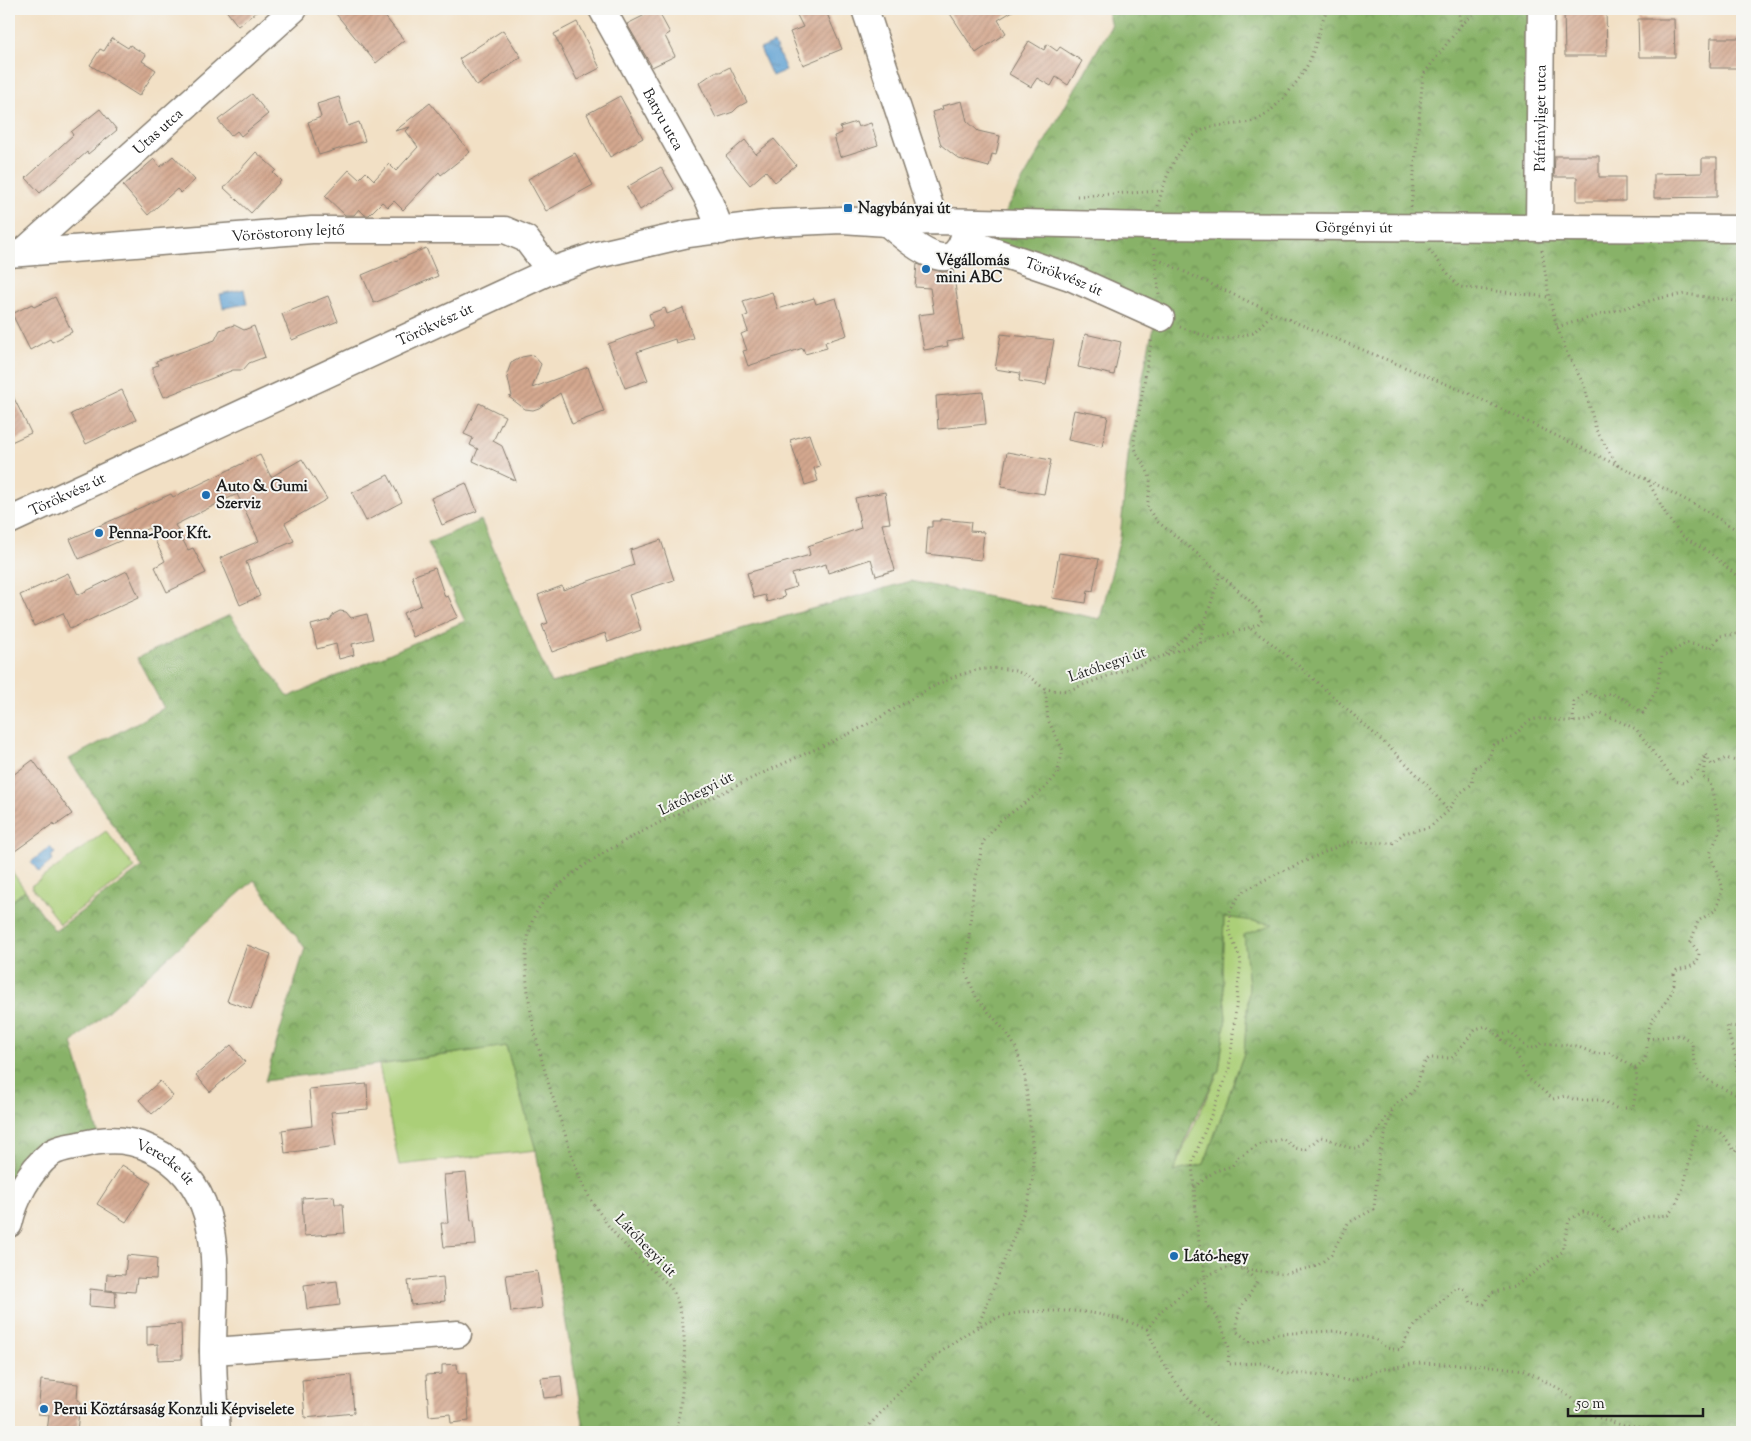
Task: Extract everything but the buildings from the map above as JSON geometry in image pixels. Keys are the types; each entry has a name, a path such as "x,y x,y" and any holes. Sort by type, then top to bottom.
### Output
{"street":[{"name":"Utas utca","path":"16,253 294,9"},
{"name":"Batyu utca","path":"602,9 708,201 721,230"},
{"path":"866,9 935,221"},
{"name":"Páfrányliget utca","path":"1539,228 1541,9"},
{"name":"Törökvész út","path":"9,521 550,271 642,243 688,234 773,223 842,220 887,223 935,221 1070,277 1160,318"},
{"path":"887,223 920,250 933,256 946,257 961,249 965,232"},
{"name":"Görgényi út","path":"965,232 1150,226 1742,228"},
{"name":"Vöröstorony lejtő","path":"16,253 312,230 505,230 526,239 550,271"},
{"name":"Verecke út","path":"9,1224 18,1194 51,1153 60,1149 110,1139 128,1140 164,1156 181,1169 198,1190 208,1216 215,1262 213,1351 217,1432"},
{"path":"213,1351 458,1334"}],"path":[{"path":"1150,226 1157,211 1168,174 1190,138 1204,128 1234,126 1261,118 1277,104 1310,61 1327,9"},
{"path":"1458,9 1461,25"},
{"path":"1480,9 1461,25 1423,75 1410,227 1459,287 1549,297"},
{"path":"1077,196 1162,191"},
{"path":"1539,228 1549,297 1557,327 1566,352 1584,385 1596,430 1618,466"},
{"path":"1250,628 1258,625 1262,620 1260,612 1152,515 1147,508 1150,485 1148,474 1134,451 1134,442 1152,342 1152,330 1160,318 1156,259 1273,313 1468,393 1648,480 1701,508 1742,533"},
{"path":"1557,327 1660,298 1685,294 1742,302"},
{"path":"1160,318 1194,333 1216,340 1253,333 1273,313"},
{"path":"1648,480 1668,518 1681,535 1710,553 1742,580"},
{"path":"1199,643 1220,575"},
{"path":"1164,656 1206,619"},
{"path":"1250,628 1275,645 1361,722 1431,788 1448,811"},
{"name":"Látóhegyi út","path":"677,1432 682,1389 683,1321 676,1295 670,1286 619,1239 581,1182 544,1070 532,1019 526,947 535,916 541,905 561,885 583,868 625,841 880,718 924,690 975,671 995,668 1020,672 1045,689 1054,692 1069,690 1199,643 1250,628"},
{"path":"1573,722 1574,702 1586,692 1599,698 1610,693 1622,698 1643,713 1657,689 1662,657 1688,643 1711,648 1720,636 1742,633"},
{"path":"977,1327 1028,1201 1033,1178 1033,1152 1024,1077 1016,1048 1007,1033 977,999 966,973 973,892 983,842 1000,821 1043,790 1057,775 1063,750 1048,720 1045,689"},
{"path":"1700,1432 1624,1426 1591,1415 1560,1389 1524,1370 1421,1363 1383,1369 1350,1381 1314,1374 1286,1374 1262,1363 1228,1364 1229,1347 1220,1322 1206,1304 1205,1276 1198,1236 1192,1163 1229,1070 1241,961 1229,930 1230,910 1241,893 1270,877 1347,842 1392,843 1404,833 1430,827 1448,811 1458,794 1472,784 1474,769 1489,758 1493,745 1506,741 1519,732 1523,725 1533,720 1573,722 1594,719 1599,712 1636,728 1675,781 1683,783 1697,773 1705,754"},
{"path":"1705,754 1712,765 1726,758 1742,763"},
{"path":"1498,1036 1511,1032 1527,1048 1535,1048 1542,1043 1576,1046 1596,1054 1610,1053 1629,1065 1636,1067 1642,1065 1647,1059 1646,1039 1652,1023 1672,994 1675,983 1674,974 1677,970 1695,966 1699,961 1699,954 1691,942 1698,922 1716,910 1722,888 1710,854 1721,828 1710,783 1703,777 1705,754"},
{"path":"1194,1186 1215,1171 1232,1166 1239,1157 1258,1145 1283,1139 1295,1148 1305,1150 1320,1137 1328,1137 1340,1145 1357,1148 1370,1141 1393,1106 1414,1090 1424,1062 1429,1058 1452,1058 1476,1029 1486,1026 1513,1050 1529,1079 1553,1099 1566,1096 1576,1100 1599,1100 1618,1109 1632,1107 1637,1091 1636,1067"},
{"path":"1646,1039 1665,1035 1680,1035 1692,1042 1693,1062 1706,1079 1739,1096 1736,1058 1726,1026 1742,1027"},
{"path":"1147,1330 1162,1310 1205,1276 1229,1267 1284,1274 1317,1266 1331,1255 1348,1223 1374,1209 1379,1156 1393,1106"},
{"path":"1242,1269 1257,1281 1251,1295 1240,1308 1237,1332 1252,1343 1275,1334 1334,1332 1375,1338 1386,1348 1401,1350 1406,1336 1421,1316 1442,1302 1456,1287 1466,1289 1471,1303 1484,1304 1491,1293 1514,1287 1534,1274 1562,1252 1569,1220 1583,1212 1600,1217 1616,1232 1645,1217 1668,1215 1677,1204 1686,1179 1691,1146 1698,1125 1714,1127 1735,1152 1742,1142"},
{"path":"863,1432 930,1362 957,1339 977,1327 996,1318 1032,1311 1080,1310 1123,1319 1147,1330 1159,1358 1180,1390 1209,1420 1224,1432"}],"green space":[{"path":"1107,9 1541,9 1539,228 1742,229 1742,1432 581,1432 583,1422 536,1150 506,1046 265,1081 305,948 254,880 72,1043 100,1140 60,1149 9,1217 9,904 25,890 55,931 142,867 69,759 164,708 137,658 230,615 288,697 465,621 428,543 481,520 551,683 910,581 1100,619 1120,538 1129,446 1156,311 990,246 1008,206 1111,26","holes":["1224,917 1274,924 1244,935 1249,985 1244,1053 1204,1164 1173,1172 1193,1122 1219,1070 1226,1018 1222,971"]},
{"path":"106,831 135,868 60,924 31,886"},
{"path":"9,867 25,890 9,904"},
{"path":"1224,916 1276,924 1244,935 1249,985 1244,1053 1204,1164 1173,1172 1219,1070 1226,1018 1222,971"},
{"path":"506,1046 536,1150 399,1165 379,1065"}],"water":[{"path":"774,43 786,70 772,76 760,49"},
{"path":"244,289 247,304 223,308 220,294"},
{"path":"50,847 55,853 51,857 53,860 39,872 31,862"}],"place":[{"name":"Nagybányai út","path":"848,208"},
{"name":"Végállomás mini ABC","path":"926,269"},
{"name":"Auto & Gumi Szerviz","path":"206,495"},
{"name":"Penna-Poor Kft.","path":"99,533"},
{"name":"Látó-hegy","path":"1174,1256"},
{"name":"Perui Köztársaság Konzuli Képviselete","path":"44,1409"}]}
